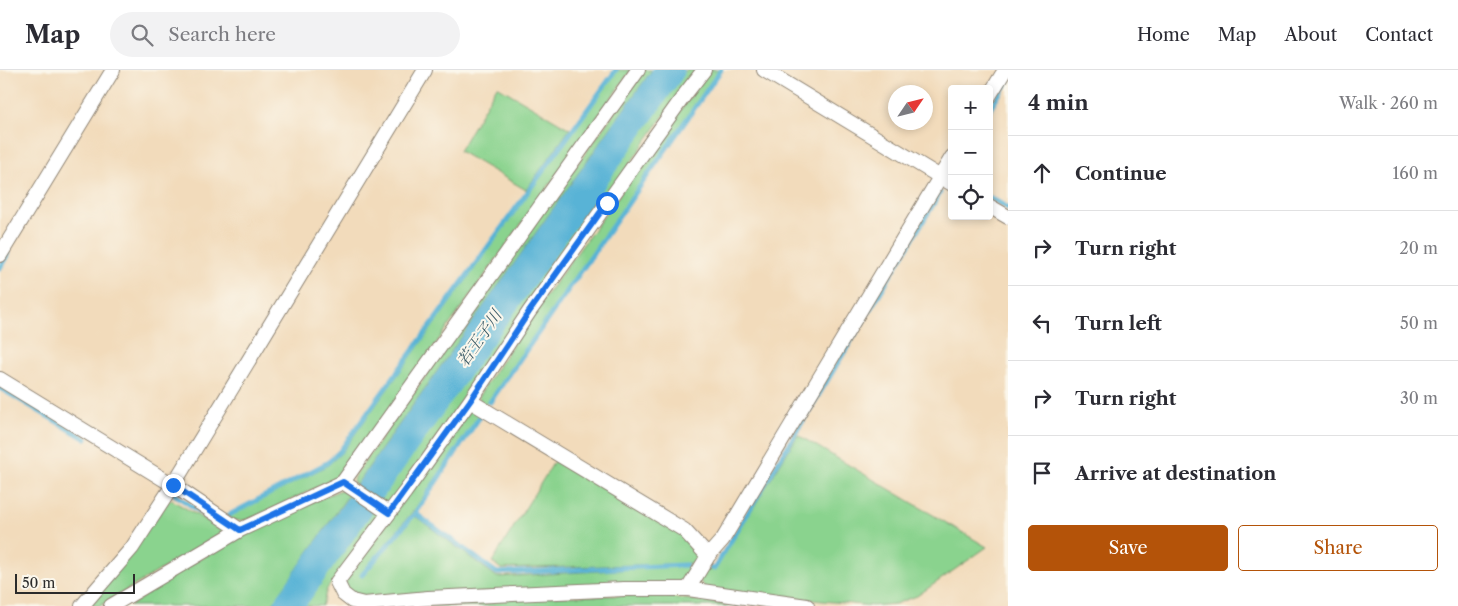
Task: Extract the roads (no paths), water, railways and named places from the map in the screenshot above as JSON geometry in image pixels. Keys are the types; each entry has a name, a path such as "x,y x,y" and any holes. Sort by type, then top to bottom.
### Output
{"street":[{"path":"0,255 112,70"},
{"path":"82,606 132,548 173,485 425,70"},
{"path":"111,606 240,530 347,484 638,70"},
{"path":"704,70 686,92 529,312 470,401 337,582 344,594 352,601 364,604 428,598 624,589 688,589 807,606"},
{"path":"688,589 708,556 723,539 946,180 764,70"},
{"path":"993,90 1005,70"},
{"path":"993,208 1008,217"},
{"path":"0,379 173,485 240,530"},
{"path":"470,401 684,530 708,556"},
{"path":"347,484 389,513"},
{"path":"125,606 140,589"}],"waterway":[{"path":"229,515 327,463 340,451 616,70"},
{"name":"若王子川","path":"288,606 670,70"},
{"path":"490,402 721,70"},
{"path":"993,104 1008,80"},
{"path":"711,568 714,569 940,193"},
{"path":"993,199 1008,208"},
{"path":"0,268 8,254"},
{"path":"0,388 86,439"},
{"path":"362,575 415,513 481,415"},
{"path":"375,484 385,491"},
{"path":"174,494 215,522"},
{"path":"415,513 497,573 686,565"}]}
